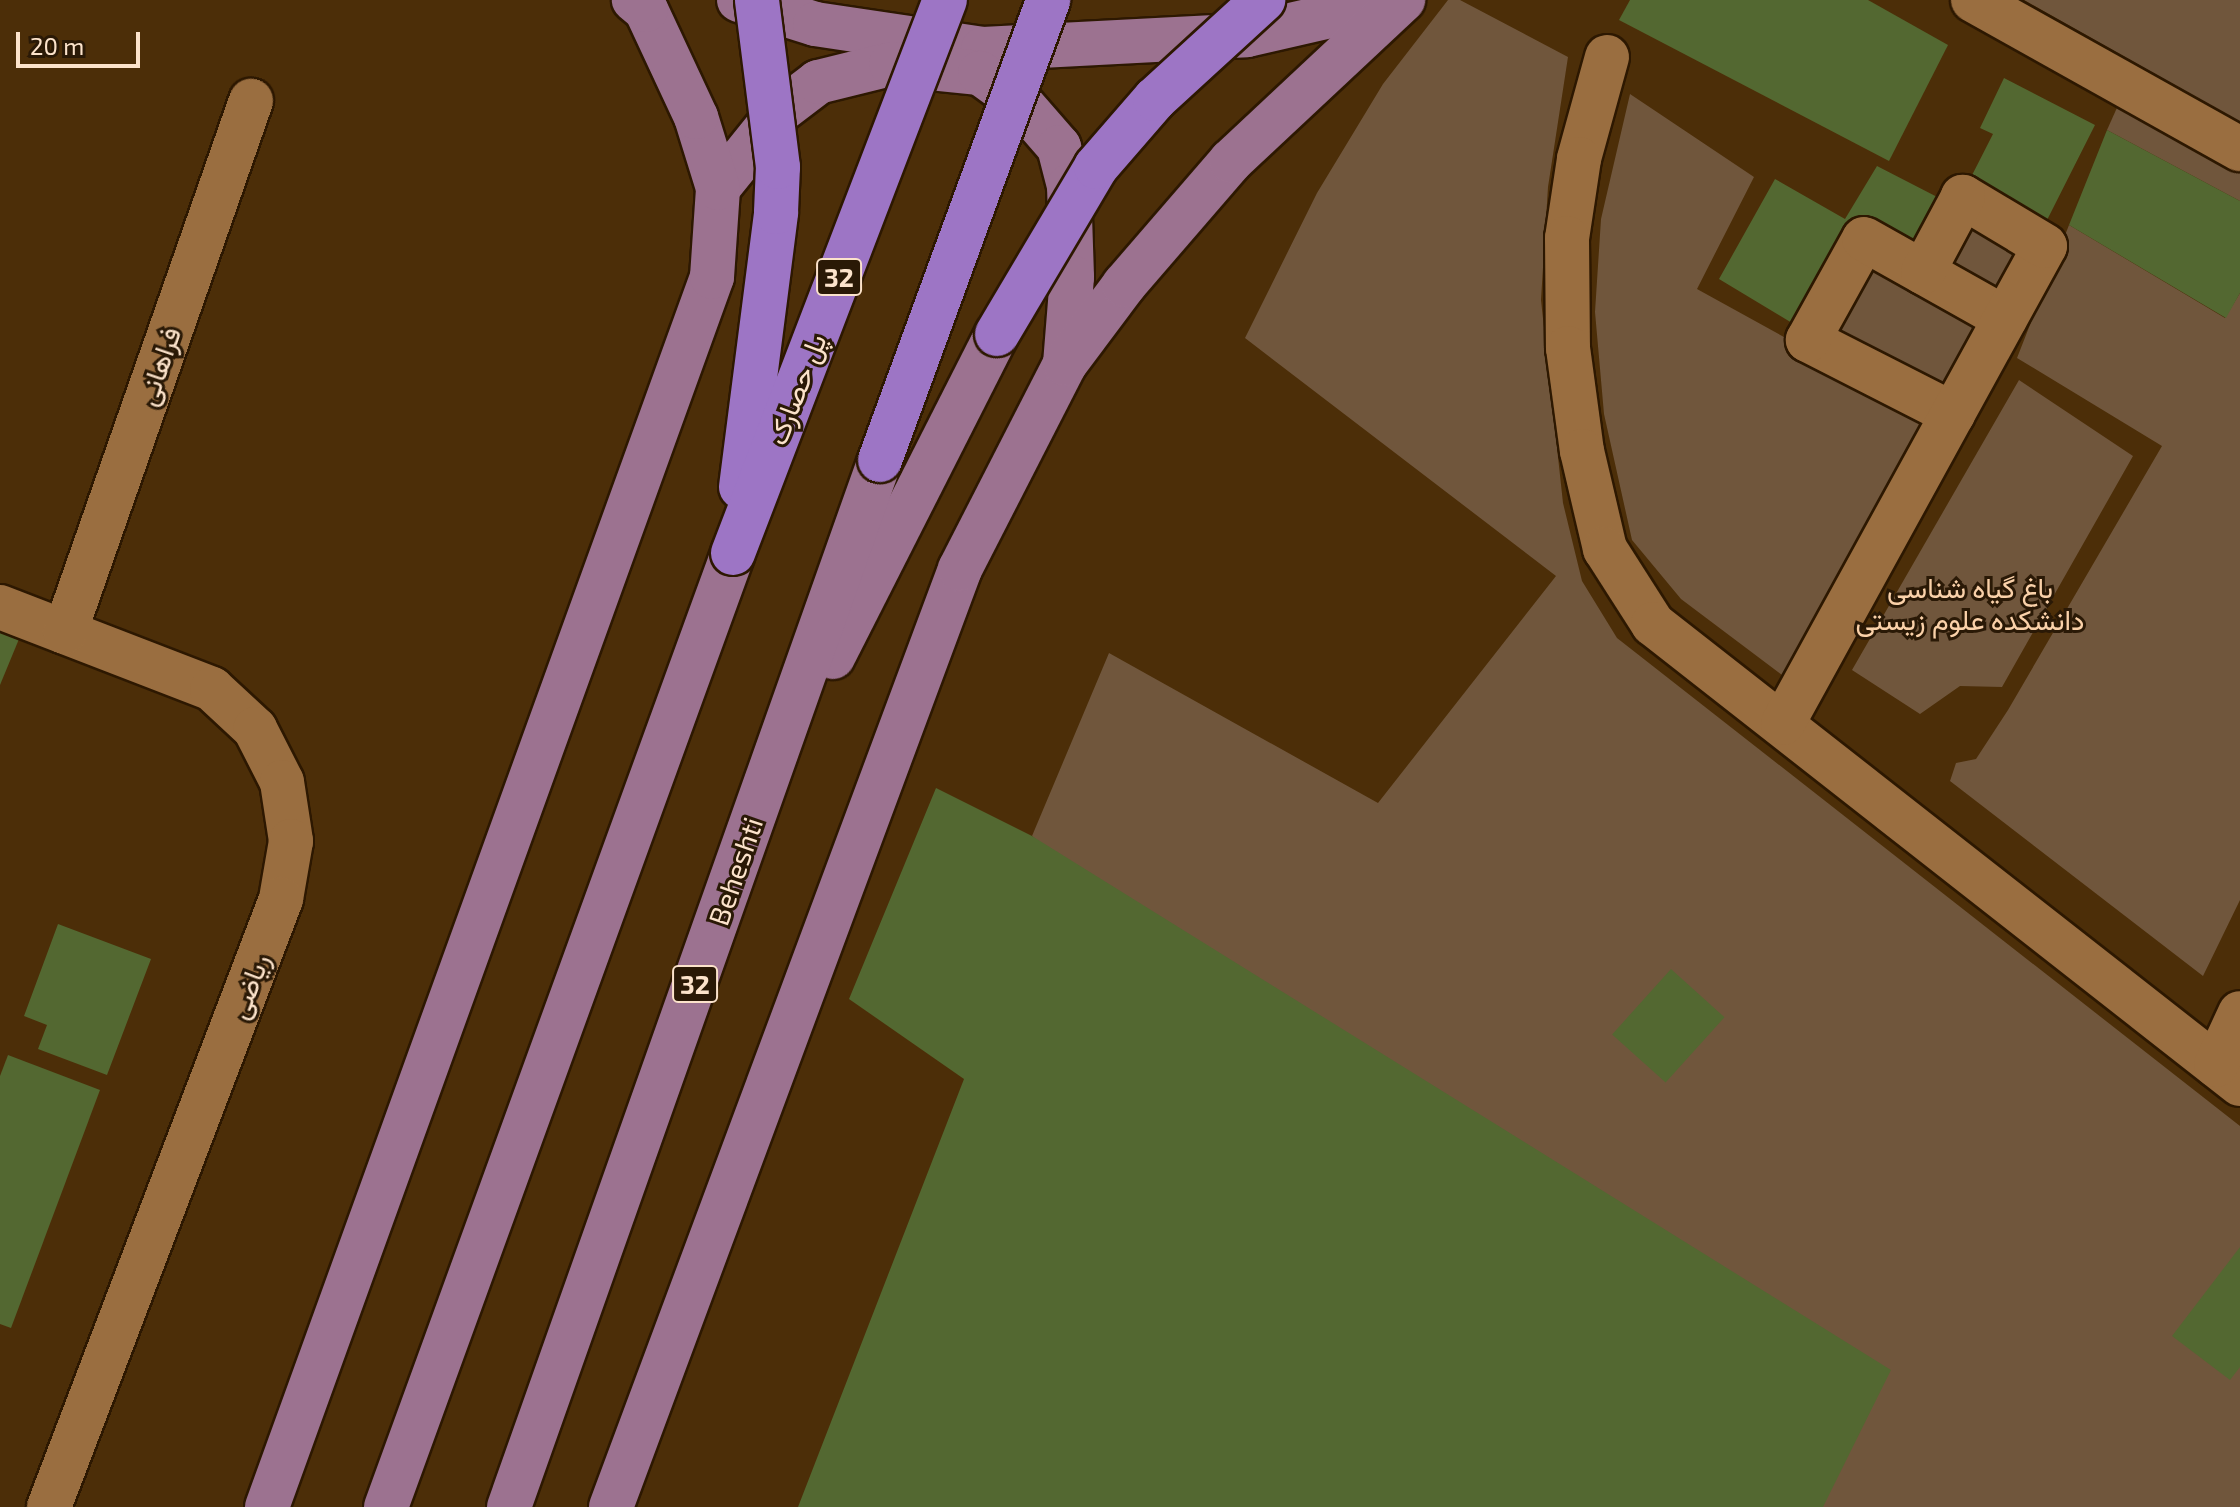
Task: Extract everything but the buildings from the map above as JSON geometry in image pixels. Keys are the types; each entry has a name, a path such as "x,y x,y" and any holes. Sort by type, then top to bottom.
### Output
{"highway":[{"path":"733,553 776,212 778,167 757,0"},
{"name":"پل حصارک","path":"733,553 945,0"},
{"name":"32","path":"880,460 1048,0"},
{"path":"997,334 1096,167 1165,90 1263,0"}],"main road":[{"path":"267,1507 712,277 718,188 696,117 646,10 634,0"},
{"path":"739,0 815,24 983,49 1247,35 1401,0"},
{"path":"611,1507 960,569 1065,364 1124,285 1231,161 1401,0"},
{"path":"718,188 780,111 818,82 891,64 980,73 1019,101 1059,147 1069,186 1072,277 1065,364"},
{"path":"769,775 888,556 997,334"},
{"name":"Beheshti","path":"509,1507 880,460"},
{"name":"32","path":"386,1507 733,553"}],"street":[{"path":"1973,0 2240,149"},
{"path":"1607,57 1579,159 1567,238 1568,348 1582,451 1605,549 1653,624 2228,1074 2240,1013"},
{"name":"فراهانی","path":"65,632 251,101"},
{"path":"1783,723 2045,246 1963,197 1923,272"},
{"path":"1953,414 1808,340 1864,239 2005,318"},
{"name":"ریاضی","path":"0,607 212,689 255,729 275,769 291,841 281,899 49,1507"}],"green space":[{"path":"1448,0 1460,0 1568,57 1548,187 1541,300 1563,503 1582,581 1617,638 2240,1126 2240,1507 1823,1507 1032,836 1109,653 1378,803 1556,576 1245,338 1317,193 1383,84"},
{"path":"2024,0 2240,0 2240,122"},
{"path":"1630,94 1754,177 1697,289 1927,416 1782,675 1681,599 1632,540 1604,414 1595,312 1601,219"},
{"path":"2120,101 2240,170 2240,201 2107,130"},
{"path":"1973,215 2032,246 2005,297 1946,265"},
{"path":"2069,225 2225,318 2240,293 2240,900 2203,976 1950,781 1956,763 1976,759 2008,710 2162,446 2017,358"},
{"path":"1875,256 1986,320 1940,400 1829,336"},
{"name":"باغ گیاه شناسی دانشکده علوم زیستی","path":"2019,380 2133,456 2002,687 1960,686 1920,714 1852,670"}]}
